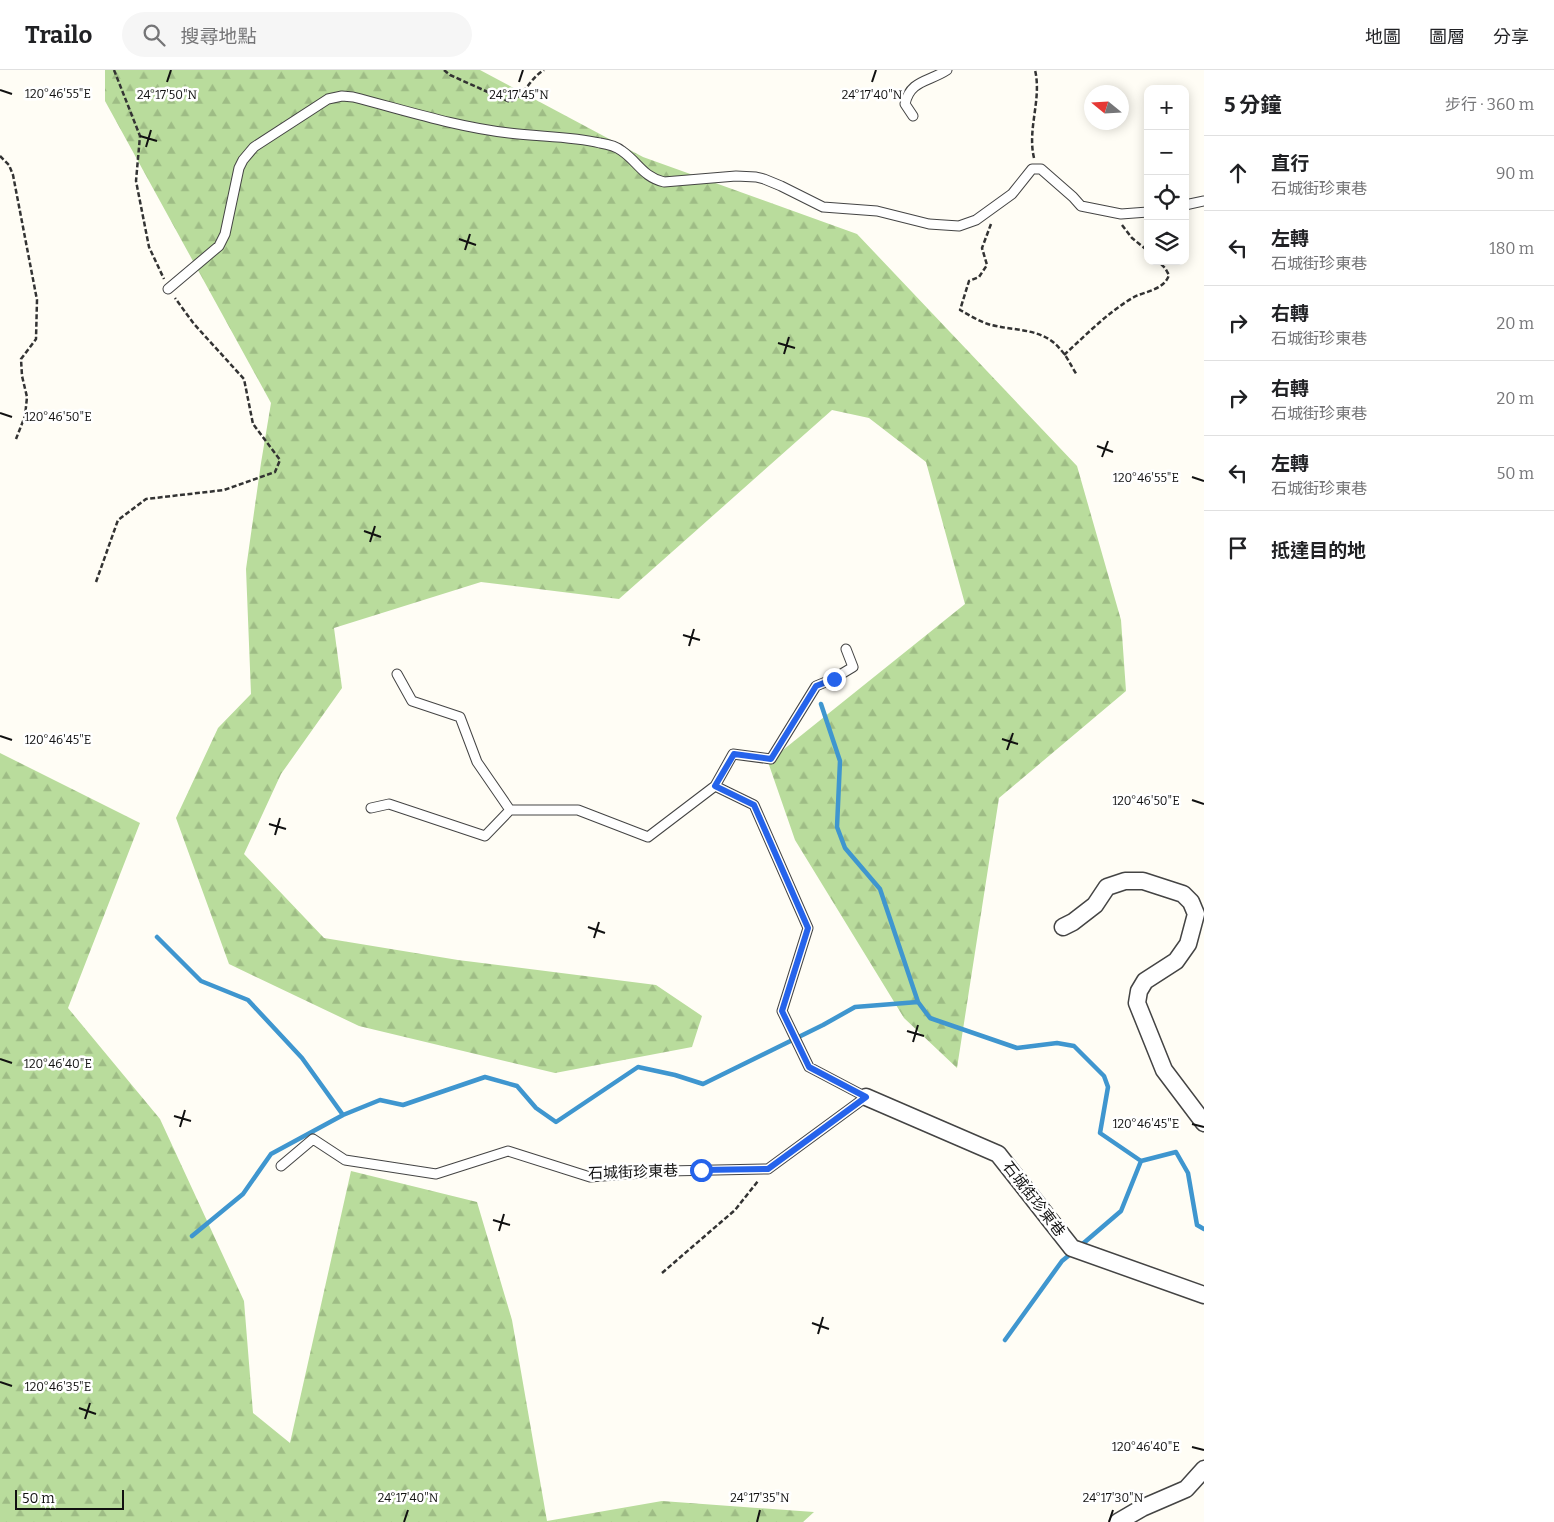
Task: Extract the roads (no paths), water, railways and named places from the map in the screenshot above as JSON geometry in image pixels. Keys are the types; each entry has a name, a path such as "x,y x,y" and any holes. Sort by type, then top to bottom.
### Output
{"street":[{"path":"1063,927 1096,905 1106,886 1125,881 1143,881 1183,894 1191,902 1196,914 1188,944 1176,961 1145,981 1139,991 1137,1003 1164,1070 1204,1123"},
{"name":"石城街珍東巷","path":"866,1097 998,1154 1072,1248 1204,1295"},
{"path":"1118,1522 1142,1508 1186,1489 1204,1469"}],"lane":[{"path":"913,116 905,104 911,88 947,70"},
{"path":"168,289 219,246 225,234 236,177 243,160 248,154 262,142 328,99 342,96 353,97 466,126 601,143 621,150 646,174 655,180 664,182 736,176 764,179 823,207 877,211 929,224 959,226 976,220 1012,194 1032,169 1041,169 1081,206 1121,214 1144,212"},
{"path":"1189,205 1204,201"},
{"path":"371,808 388,804 485,836 510,810 578,810 648,836 715,786 734,754 771,759 816,686 834,679 852,667 846,649"},
{"path":"398,674 412,701 460,717 477,762 510,810"},
{"name":"石城街珍東巷","path":"281,1166 313,1139 345,1160 436,1174 508,1151 590,1177 668,1171 768,1169 866,1097 809,1067 801,1051 782,1011 808,928 754,805 715,786"}],"waterway":[{"path":"821,704 840,761 837,827 845,848 880,889 918,1002"},
{"path":"157,937 201,981 248,1000 302,1058 343,1115"},
{"path":"192,1236 243,1194 271,1154 343,1115 380,1100 403,1105 485,1077 517,1086 536,1108 556,1122 638,1067 675,1075 703,1084 823,1025 855,1007 918,1002 930,1018 1017,1048 1057,1043 1074,1046 1104,1076 1108,1087 1100,1133 1141,1161 1176,1152 1188,1173 1197,1225 1204,1229"},
{"path":"1079,1247 1121,1211 1141,1161"},
{"path":"1005,1340 1062,1261 1073,1252"}]}
